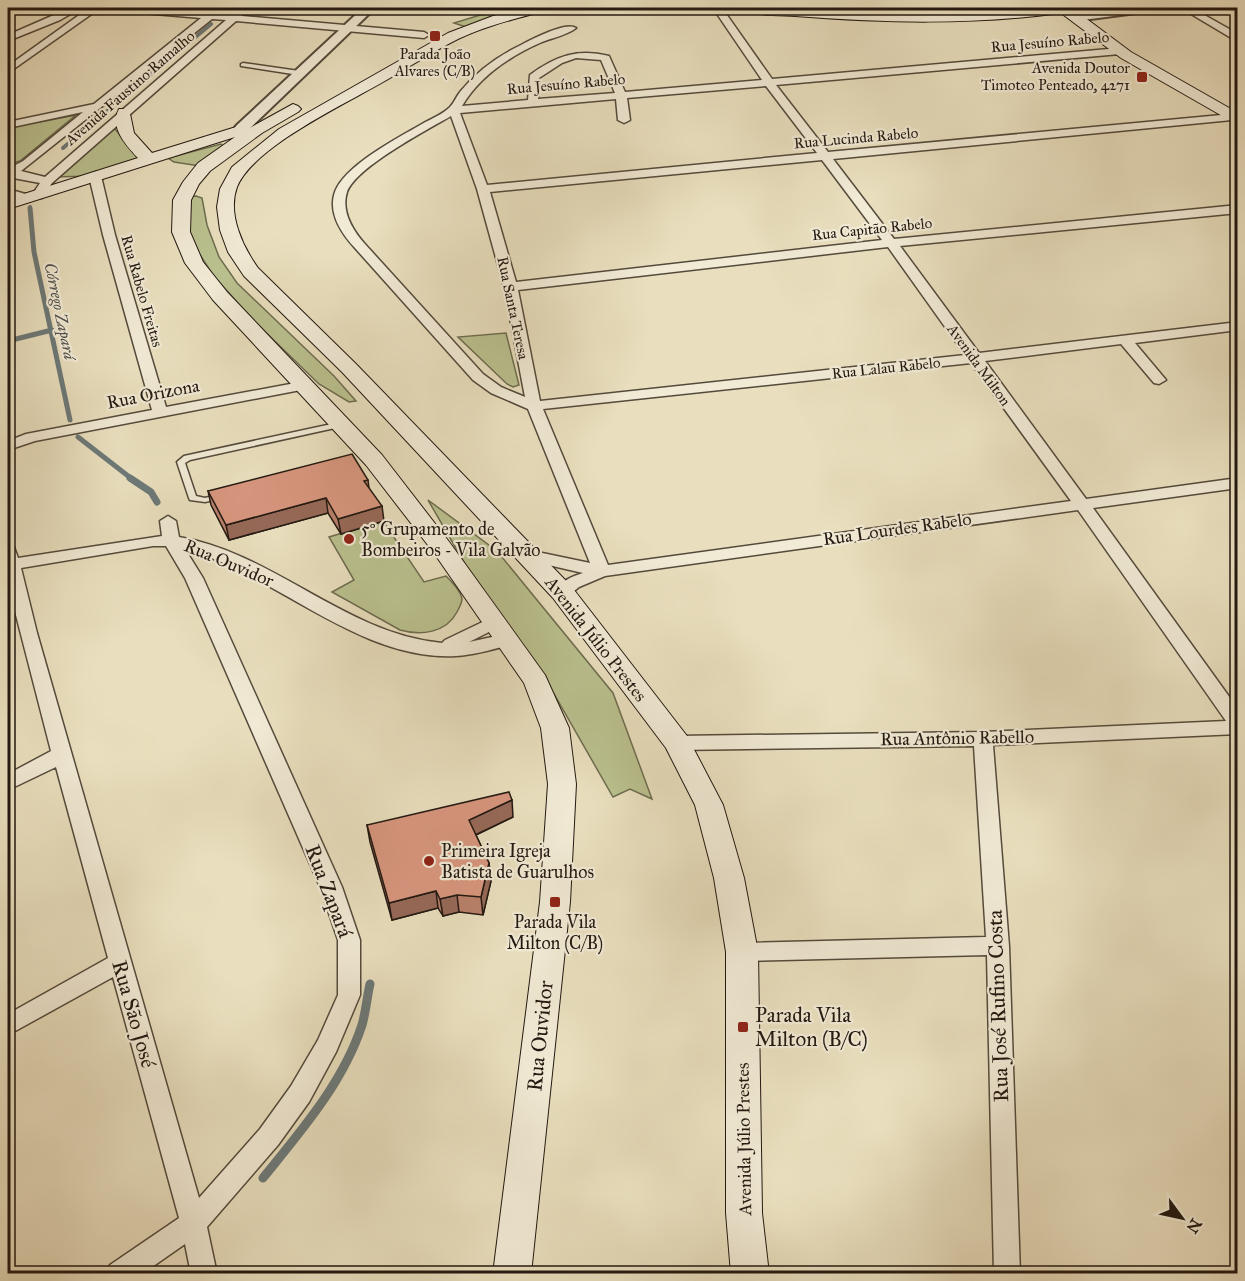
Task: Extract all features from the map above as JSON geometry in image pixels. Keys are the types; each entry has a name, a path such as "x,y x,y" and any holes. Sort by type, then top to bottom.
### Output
{"main road":[{"path":"398,50 424,34 494,8"},
{"name":"Avenida Júlio Prestes","path":"539,8 498,19 453,36 285,132 240,167 228,189 226,207 229,230 237,252 251,272 349,368 562,592 677,743 708,805 729,878 742,952 744,1213 750,1274"},
{"path":"753,8 914,20 1067,10 1120,51 1160,77 1235,118"},
{"path":"835,8 920,12 977,8"},
{"path":"20,194 95,176 248,130 303,103 271,99"},
{"path":"124,112 122,122 125,134 156,158 180,168 186,191"},
{"path":"285,132 248,130 204,167 182,200 181,232 194,263 220,296 341,424"},
{"name":"Rua Ouvidor","path":"341,424 374,460 536,681 555,728 562,784 555,902 512,1274"}],"street":[{"path":"8,38 76,8"},
{"path":"8,70 95,8"},
{"path":"119,8 424,34"},
{"name":"Avenida Faustino Ramalho","path":"8,173 27,163 221,8"},
{"name":"Avenida Faustino Ramalho","path":"20,194 124,112 246,8"},
{"path":"248,130 271,99 369,8"},
{"name":"Avenida Milton","path":"718,8 768,81 891,243 1081,503 1238,726"},
{"path":"1067,10 1144,8"},
{"path":"1186,8 1238,39"},
{"path":"454,110 460,97 472,84 509,55 546,36 571,28"},
{"path":"1222,30 1238,31"},
{"name":"Rua Jesuíno Rabelo","path":"534,406 496,390 478,377 386,276 346,228 341,214 340,200 343,188 365,166 404,138 454,110 1120,51"},
{"path":"533,102 534,77 551,63 575,54 592,54 605,58 621,94 624,120"},
{"path":"8,125 97,106"},
{"name":"Rua Santa Teresa","path":"454,110 483,189 511,287 534,406 602,571"},
{"name":"Rua Lucinda Rabelo","path":"483,189 1235,118"},
{"path":"8,173 20,194"},
{"name":"Rua Rabelo Freitas","path":"95,176 109,235 160,413"},
{"name":"Rua Capitão Rabelo","path":"511,287 891,243 1238,208"},
{"name":"Rua Lalau Rabelo","path":"534,406 975,358 1238,326"},
{"path":"1125,340 1159,380"},
{"name":"Rua Orizona","path":"8,446 31,437 306,385"},
{"name":"Rua Lourdes Rabelo","path":"562,592 573,583 602,571 1238,483"},
{"name":"Rua Ouvidor","path":"10,557 153,541 170,530 186,542 252,569 380,636 435,649 461,649 500,631"},
{"name":"Rua Zapará","path":"119,1274 193,1223 269,1137 300,1095 328,1045 349,995 350,939 331,887 199,589 170,530"},
{"path":"528,555 602,571"},
{"name":"Rua São José","path":"10,557 28,633 193,1223 204,1274"},
{"name":"Rua Antônio Rabello","path":"677,743 983,739 1238,726"},
{"name":"Rua José Rufino Costa","path":"983,739 998,946 1007,1274"},
{"path":"8,783 63,754"},
{"path":"742,952 998,946"},
{"path":"8,1025 120,962"}],"lane":[{"path":"243,65 299,73"},
{"path":"227,495 205,500 193,498 181,462 187,458 341,424"}],"green space":[{"path":"503,8 524,8 466,27 454,23"},
{"path":"774,8 929,13 1030,8 935,17 823,13"},
{"path":"76,115 20,161 8,164 8,128"},
{"path":"113,127 142,159 92,176 53,177"},
{"path":"221,144 225,148 200,166 174,162 168,158"},
{"path":"188,197 202,198 207,225 219,257 237,283 334,376 356,401 349,402 319,384 252,319 213,275 186,233"},
{"path":"506,333 519,385 513,387 507,384 458,337"},
{"path":"428,500 497,551 613,693 652,799 630,789 613,797 542,673 465,564"},
{"path":"383,521 424,582 446,576 460,593 462,601 457,612 440,629 416,633 400,630 332,592 354,580 329,537"}],"building":[{"path":"352,454 368,480 364,481 382,506 338,519 326,498 226,525 208,491"},
{"name":"Primeira Igreja Batista de Guarulhos","path":"509,792 512,800 469,820 489,863 481,897 457,895 440,899 436,891 389,903 367,825"}],"waterway":[{"name":"Córrego Zapará","path":"63,148 211,24"},
{"name":"Córrego Zapará","path":"30,208 34,252 51,330"},
{"path":"8,341 51,330"},
{"name":"Córrego Zapará","path":"51,330 70,420"},
{"name":"Córrego Zapará","path":"78,437 132,479"},
{"name":"Córrego Zapará","path":"130,478 151,492 157,502"},
{"name":"Córrego Zapará","path":"263,1178 320,1106 344,1067 362,1025 370,984"}],"place":[{"name":"Parada João Alvares (C/B)","path":"435,36"},
{"name":"Avenida Doutor Timoteo Penteado, 4271","path":"1142,77"},
{"name":"5º Grupamento de Bombeiros - Vila Galvão","path":"349,539"},
{"name":"Primeira Igreja Batista de Guarulhos","path":"429,861"},
{"name":"Parada Vila Milton (C/B)","path":"555,902"},
{"name":"Parada Vila Milton (B/C)","path":"743,1027"}]}
